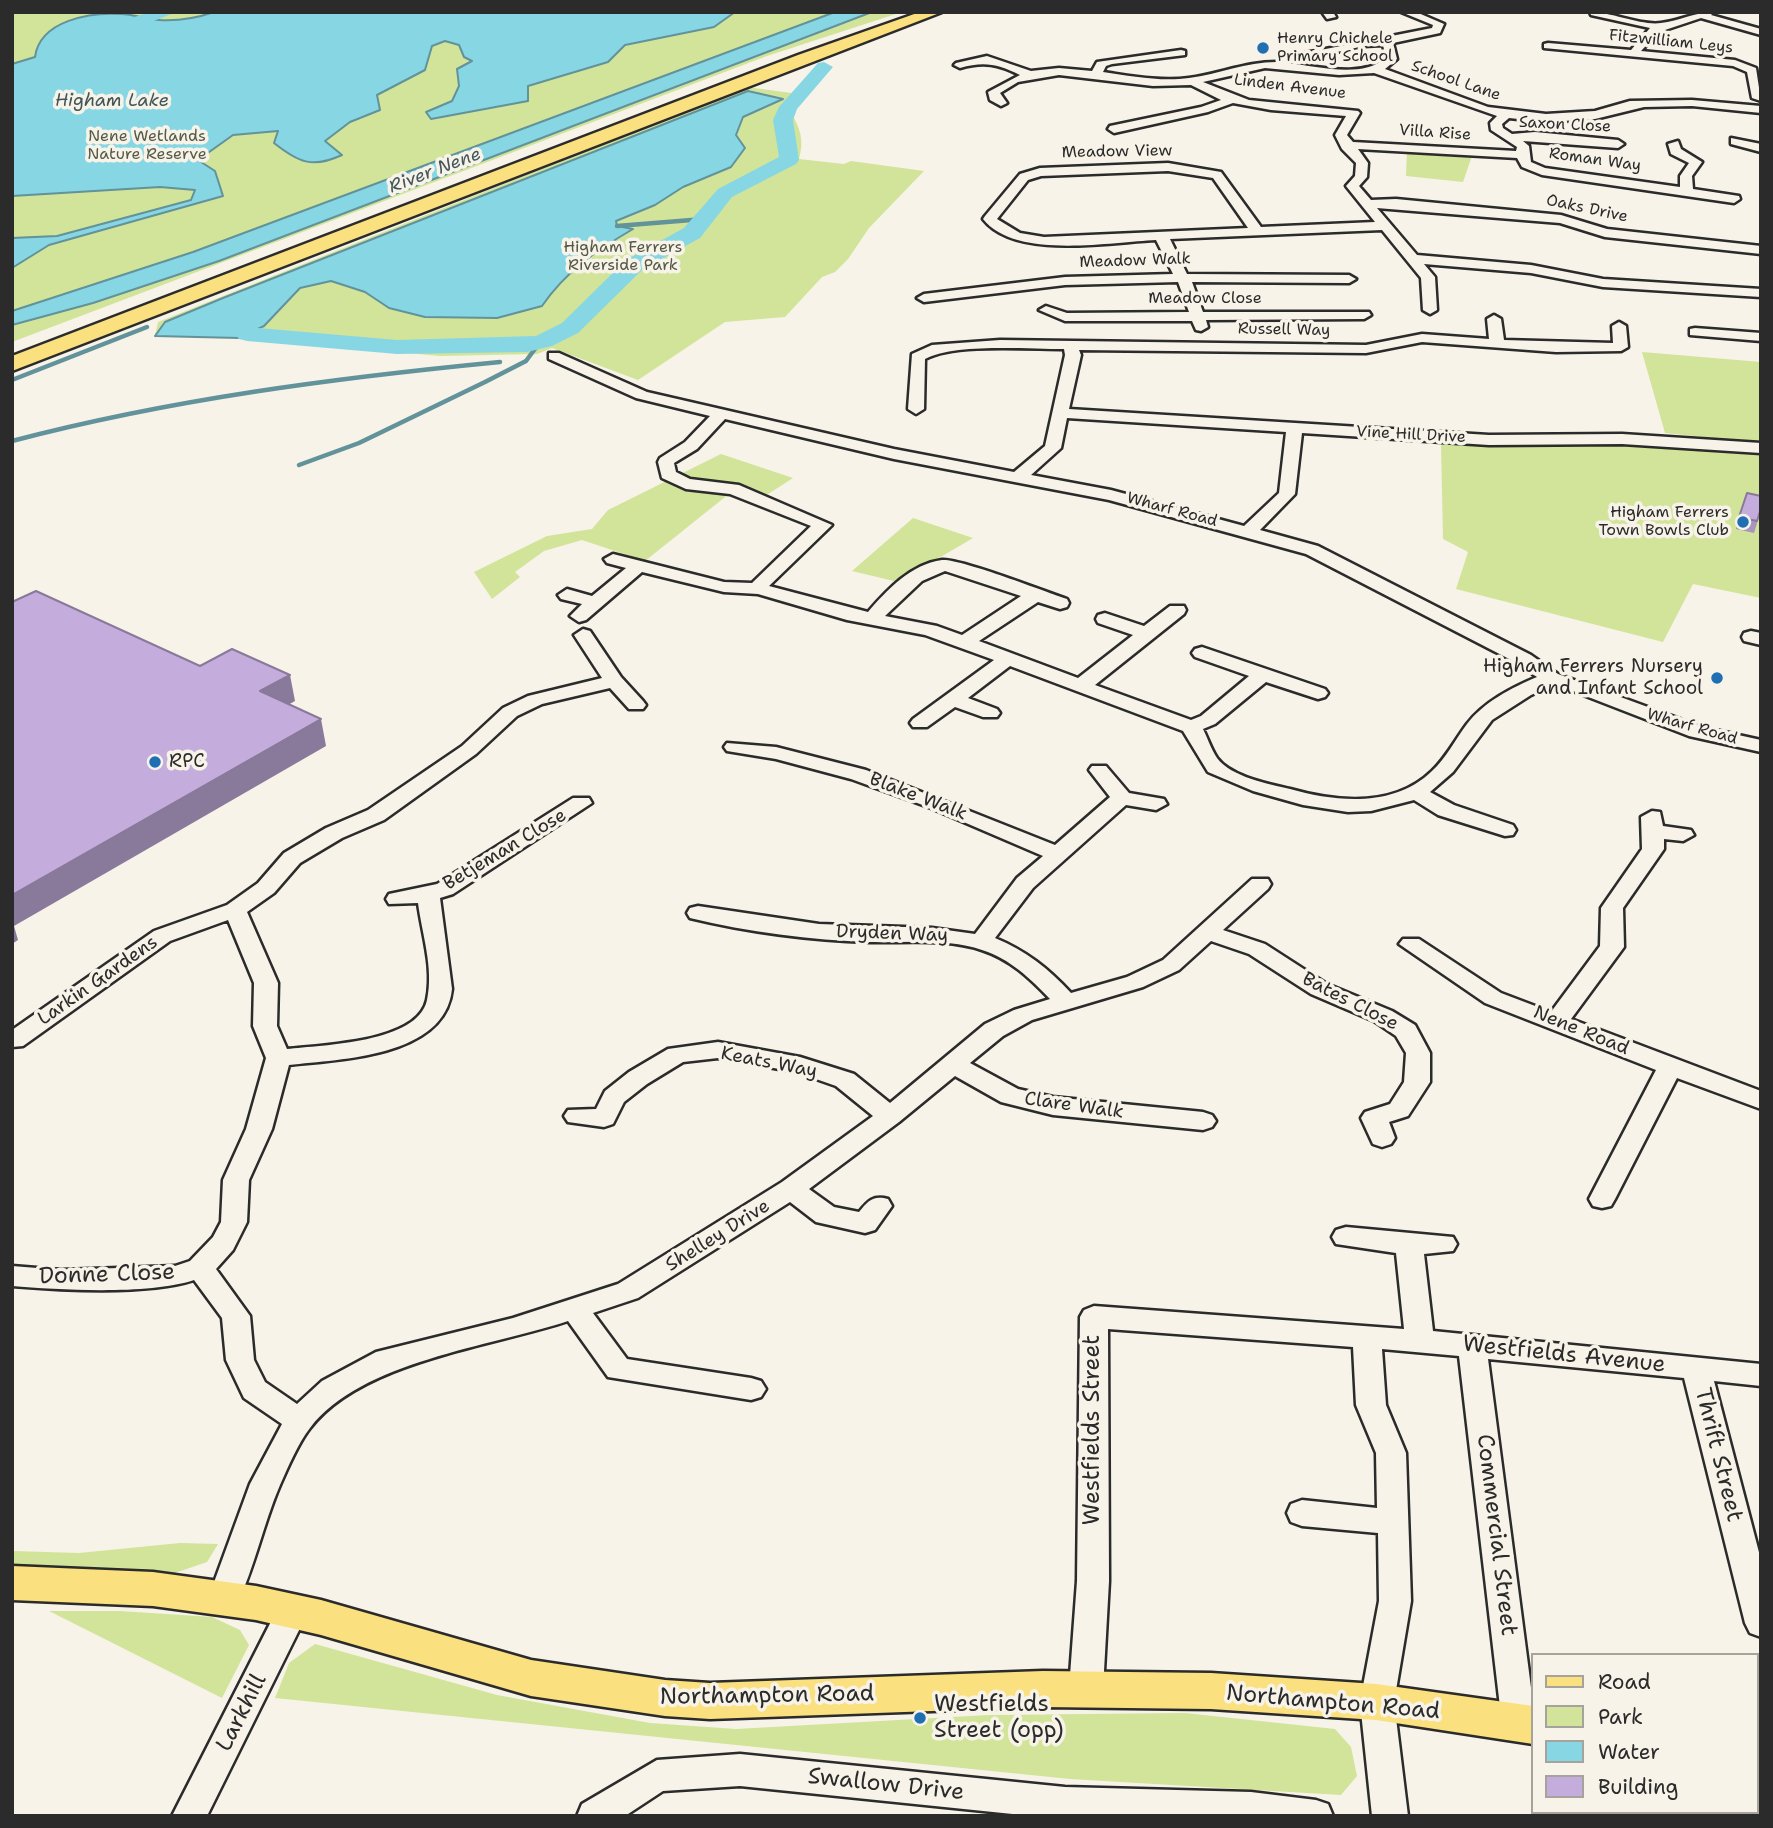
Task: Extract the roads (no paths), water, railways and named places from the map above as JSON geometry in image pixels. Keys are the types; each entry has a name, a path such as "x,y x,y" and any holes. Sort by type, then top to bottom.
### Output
{"highway":[{"path":"12,352 698,90 915,12"},
{"path":"12,364 804,58 935,12"}],"main road":[{"name":"Northampton Road","path":"12,1583 147,1586 225,1596 293,1610 533,1678 653,1698 710,1701 1086,1689 1232,1693 1377,1702 1526,1724"}],"street":[{"path":"1001,103 989,91 1030,75 1097,73 1155,83 1194,82 1250,65 1276,65 1282,60 1436,31 1439,24 1406,12"},
{"path":"1595,13 1659,27"},
{"path":"1634,54 1639,43 1659,27 1705,14 1761,32"},
{"path":"1737,25 1761,20"},
{"name":"School Lane","path":"1276,65 1335,72 1374,69 1388,65 1392,59 1387,42"},
{"name":"Fitzwilliam Leys","path":"1548,46 1735,63 1752,70 1759,96"},
{"name":"Fitzwilliam Leys","path":"1598,50 1596,56 1603,61 1634,67"},
{"path":"1097,73 1101,64 1110,61 1181,52"},
{"path":"959,62 989,60 1005,63 1030,75"},
{"name":"School Lane","path":"1374,69 1485,110 1506,114 1595,115 1643,104 1678,103 1728,108"},
{"name":"Linden Avenue","path":"1194,82 1205,90 1233,99 1354,113 1341,135 1346,146"},
{"path":"1636,90 1649,94 1759,96"},
{"path":"1294,107 1303,93"},
{"path":"1728,108 1759,96"},
{"path":"1122,125 1204,110 1233,99"},
{"path":"1728,108 1761,117"},
{"name":"Roman Way","path":"1506,114 1496,123 1497,130 1523,146 1522,156 1526,164 1542,171 1734,199"},
{"name":"Saxon Close","path":"1510,138 1535,136 1618,144"},
{"path":"1735,141 1761,148"},
{"name":"Villa Rise","path":"1346,146 1384,145 1522,156"},
{"path":"1346,146 1362,163 1361,177 1352,186 1384,226 1416,259 1418,267 1428,277 1430,310"},
{"path":"1656,147 1675,146 1696,162 1686,176 1687,192"},
{"name":"Meadow View","path":"1007,232 990,219 1024,177 1040,172 1070,169 1168,167 1217,175 1257,232"},
{"name":"Oaks Drive","path":"1365,204 1396,204 1561,219 1605,233 1761,250"},
{"path":"982,239 1007,232 1044,241 1384,226"},
{"path":"1161,236 1197,314 1207,346"},
{"path":"1416,259 1531,269 1590,282 1761,293"},
{"name":"Meadow Walk","path":"924,298 1065,281 1181,276 1349,279"},
{"name":"Meadow Close","path":"1046,310 1065,317 1197,314 1364,315"},
{"path":"1494,319 1497,344"},
{"name":"Russell Way","path":"916,409 918,357 922,352 1000,344 1366,348 1422,338 1556,348 1621,347 1619,326"},
{"path":"1695,332 1761,337"},
{"path":"1020,475 1054,448 1073,355 1070,345"},
{"name":"Wharf Road","path":"554,356 642,395 894,454 1020,475 1111,495 1249,531 1326,556 1524,659 1552,679 1564,681 1696,732 1761,746"},
{"name":"Vine Hill Drive","path":"1061,412 1489,440 1622,439 1761,448"},
{"path":"722,414 701,430 693,444 671,456 666,462 668,474 686,484 733,489 823,525 762,581 759,589"},
{"path":"1249,531 1287,494 1295,428"},
{"path":"613,559 724,587 759,589 779,597 930,630 1191,727 1209,720 1263,674"},
{"path":"873,618 902,589 938,565 954,566 1060,603"},
{"path":"636,705 614,681 581,626 596,602 639,566"},
{"path":"965,642 1037,594"},
{"path":"567,595 596,602"},
{"path":"1081,686 1177,610"},
{"path":"1105,619 1145,633"},
{"path":"1202,653 1318,693"},
{"path":"920,723 1008,659"},
{"path":"1191,727 1207,758 1216,768 1249,783 1328,810 1390,802 1417,793 1436,779 1480,720 1540,682 1552,679"},
{"name":"Larkin Gardens","path":"14,1040 162,936 235,910 266,888 292,858 334,833 376,815 470,750 510,712 535,700 614,681"},
{"path":"953,699 990,713"},
{"name":"Blake Walk","path":"734,747 781,744 831,765 902,788 1056,853"},
{"path":"1099,770 1122,798 1156,804"},
{"path":"1417,793 1446,810 1480,812 1505,830"},
{"path":"981,941 1025,883 1056,853 1122,798"},
{"name":"Betjeman Close","path":"397,899 428,895 445,889 582,803"},
{"path":"1557,1021 1612,947 1612,908 1653,849 1652,824 1683,835"},
{"name":"Shelley Drive","path":"225,1596 265,1484 299,1420 332,1389 386,1360 575,1310 628,1291 791,1189 890,1116 994,1030 1023,1015 1135,982 1171,965 1261,884"},
{"name":"Betjeman Close","path":"278,1058 384,1044 423,1027 439,1005 439,977 428,895"},
{"path":"235,910 267,983 265,1026 278,1058 260,1129 236,1180 234,1222 223,1243 200,1268 236,1316 240,1360 254,1390 299,1420"},
{"name":"Dryden Way","path":"698,913 838,933 947,935 981,941 1012,952 1036,968 1065,1001"},
{"name":"Bates Close","path":"1209,933 1257,949 1320,989 1383,1016 1406,1031 1418,1053 1417,1082 1399,1110 1374,1118 1382,1138"},
{"name":"Nene Road","path":"1411,944 1493,998 1670,1067 1757,1093"},
{"name":"Keats Way","path":"577,1116 604,1118 614,1097 638,1078 677,1055 718,1051 800,1066 845,1080 890,1116"},
{"name":"Clare Walk","path":"953,1064 1010,1096 1042,1104 1203,1121"},
{"path":"1602,1199 1670,1067"},
{"path":"791,1189 826,1214 865,1223 879,1206"},
{"path":"1346,1237 1409,1245 1443,1244"},
{"path":"1409,1245 1420,1341"},
{"name":"Donne Close","path":"12,1276 62,1280 176,1276 200,1268"},
{"path":"575,1310 618,1369 751,1390"},
{"name":"Westfields Street","path":"1086,1689 1093,1581 1094,1317 1367,1337"},
{"path":"1367,1337 1371,1405 1391,1452 1395,1601 1377,1702 1390,1816"},
{"name":"Westfields Avenue","path":"1367,1337 1761,1375"},
{"name":"Commercial Street","path":"1472,1346 1526,1724"},
{"name":"Thrift Street","path":"1696,1369 1761,1623"},
{"path":"1302,1513 1393,1522"},
{"name":"Larkhill","path":"189,1816 293,1610"},
{"name":"Swallow Drive","path":"594,1816 657,1776 740,1770 1065,1810 1251,1808 1316,1816"}],"water":[{"name":"Higham Lake","path":"214,12 735,12 714,27 625,45 608,62 528,86 528,101 431,119 426,112 452,101 459,86 457,69 472,61 464,57 459,45 445,41 432,46 425,70 377,95 380,110 350,122 325,141 342,155 322,162 306,161 298,159 274,143 278,131 233,135 198,160 215,171 223,196 49,245 12,268 12,238 57,236 191,200 195,190 160,187 12,196 12,64 35,57 46,34 82,17 121,14 154,20 173,20"},
{"name":"River Nene","path":"835,12 872,12 219,261 93,303 12,325 12,311 193,252"},
{"path":"748,91 783,99 743,117 736,135 745,148 731,167 683,187 655,205 616,221 617,226 633,229 583,262 561,282 542,306 497,318 425,317 389,308 365,292 331,281 300,288 264,326 239,338 155,336 165,322 223,298"}],"waterway":[{"path":"104,43 128,25 168,12"},
{"path":"247,334 397,347 527,345 544,341 570,328 634,265 692,233 725,193 789,160 783,120 788,107 824,67"},
{"path":"617,226 704,219"},
{"path":"12,380 147,327"},
{"path":"299,465 359,443 485,382 526,361 540,342"},
{"path":"12,441 133,413 254,392 500,362"}],"place":[{"name":"Henry Chichele Primary School","path":"1263,48"},
{"name":"Higham Ferrers Town Bowls Club","path":"1743,522"},
{"name":"Higham Ferrers Nursery and Infant School","path":"1717,678"},
{"name":"RPC","path":"155,762"},
{"name":"Westfields Street (opp)","path":"920,1718"}],"park label":[{"name":"Nene Wetlands Nature Reserve","path":"147,146"},
{"name":"Higham Ferrers Riverside Park","path":"623,257"}]}
